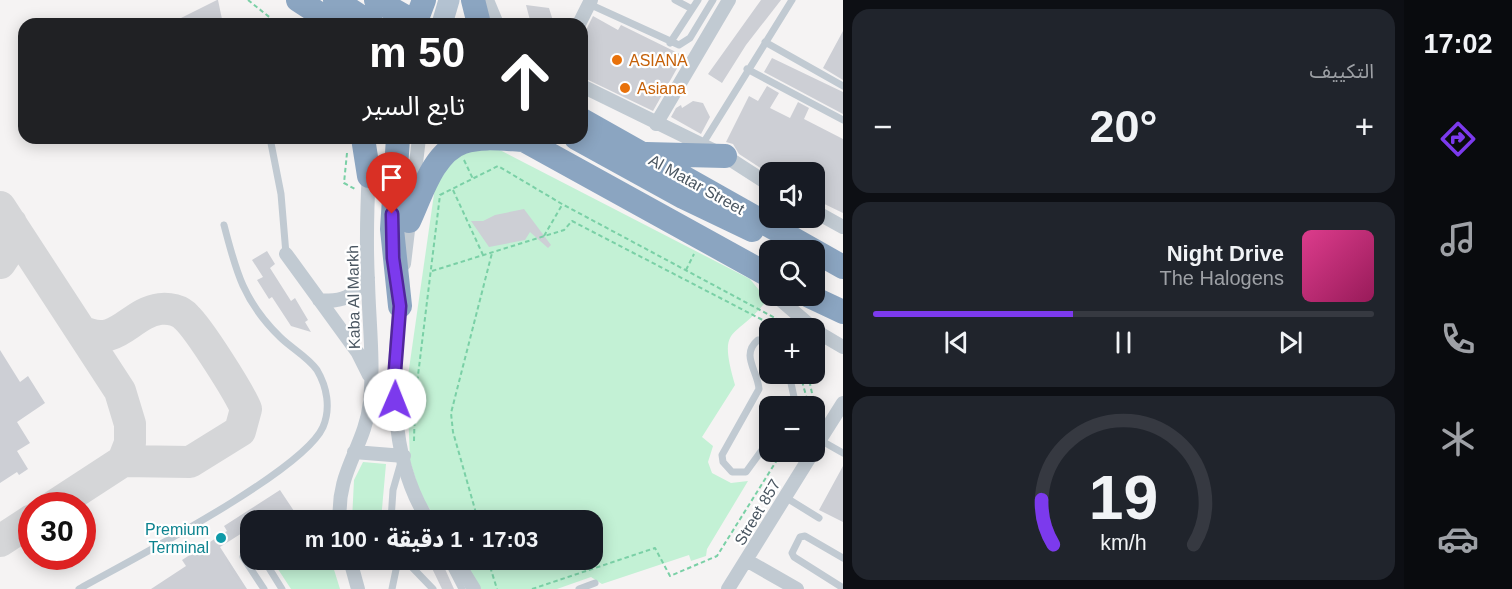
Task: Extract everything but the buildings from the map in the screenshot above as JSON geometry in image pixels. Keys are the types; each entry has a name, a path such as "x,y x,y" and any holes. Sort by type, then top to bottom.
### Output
{"highway":[{"path":"289,0 307,18"},
{"path":"298,0 326,18"},
{"path":"335,0 363,18"},
{"path":"402,16 424,0"},
{"name":"Al Matar Street","path":"588,123 843,269"},
{"path":"355,144 369,177"},
{"path":"398,144 392,229 400,306"},
{"path":"409,221 436,164 452,147 459,144"},
{"path":"531,144 759,270"},
{"path":"587,144 709,211 775,240"},
{"path":"643,154 725,156"},
{"path":"825,262 843,269"},
{"path":"825,304 843,312"}],"main road":[{"path":"444,18 448,0"}],"street":[{"path":"656,124 729,0"},
{"path":"582,18 590,2"},
{"name":"Al Matar Street","path":"588,89 725,156 759,178"},
{"name":"Kaba Al Markh","path":"339,510 343,478 367,417 372,381 368,278 372,144"},
{"path":"419,144 409,221 394,382 397,426 412,491 422,510"},
{"path":"825,217 843,227"},
{"path":"286,254 358,353 372,381"},
{"path":"745,263 759,277"},
{"path":"319,300 336,302 347,298 368,278"},
{"path":"788,306 801,318"},
{"path":"825,336 843,348"},
{"name":"Street 857","path":"825,428 843,403"},
{"path":"354,452 404,456"},
{"name":"Street 857","path":"728,589 805,462"},
{"path":"746,560 797,589"},
{"path":"353,570 358,589"},
{"path":"462,570 474,589"}],"lane":[{"path":"675,0 693,9"},
{"path":"670,43 698,0"},
{"path":"590,2 670,43 679,45 687,42 713,0"},
{"path":"702,145 747,69 792,0"},
{"path":"765,42 843,86"},
{"path":"747,69 843,120"},
{"path":"271,144 281,194 286,254"},
{"path":"79,589 200,520 296,460 312,443 323,426 327,406 325,386 315,368 275,332 248,299 237,277 224,225"},
{"path":"759,340 752,348 750,361 759,388 722,454 723,462 732,472 746,472 759,455"},
{"path":"825,442 843,453"},
{"path":"392,510 396,473 404,456"},
{"path":"785,497 819,518"},
{"path":"843,558 805,536 800,537 792,553 794,557 843,588"},
{"path":"252,570 264,589"},
{"path":"270,570 282,589"},
{"path":"392,589 396,570"},
{"path":"415,570 434,589"},
{"path":"452,570 462,589"},
{"path":"579,589 595,583"}],"path":[{"path":"248,0 270,18"},
{"path":"344,183 355,144"},
{"path":"414,441 415,400 440,195 498,166 562,204 775,318"},
{"path":"452,189 483,255"},
{"path":"544,236 562,204"},
{"path":"432,271 564,230 572,221 759,318"},
{"path":"475,510 453,432 451,413 492,252"},
{"path":"655,263 659,256"},
{"path":"532,589 655,548 670,576 717,556 776,462"},
{"path":"491,570 497,589"}],"green space":[{"path":"461,148 498,149 750,279 759,290 759,306 762,306 732,335 729,341 728,351 735,385 702,437 713,446 708,462 712,473 731,483 748,481 707,549 706,556 691,561 689,555 602,584 591,577 557,589 481,589 469,570 603,570 603,510 430,510 421,496 410,461 407,383 435,187"},
{"path":"363,462 386,464 382,510 352,510 354,480"},
{"path":"279,570 334,570 340,589 291,589"}],"taxiway":[{"path":"0,207 120,391 130,424 130,443 123,461 75,492"},
{"path":"0,263 12,245 11,223"},
{"path":"81,331 105,336 149,312 160,309 178,311 200,334 246,409 240,431 190,462 123,461"},
{"path":"0,541 18,529"}],"place":[{"name":"ASIANA","path":"617,60"},
{"name":"Asiana","path":"625,88"},
{"name":"Premium Terminal","path":"221,538"}],"route":[{"path":"392,214 393,258 400,306 394,382 395,400"}]}
